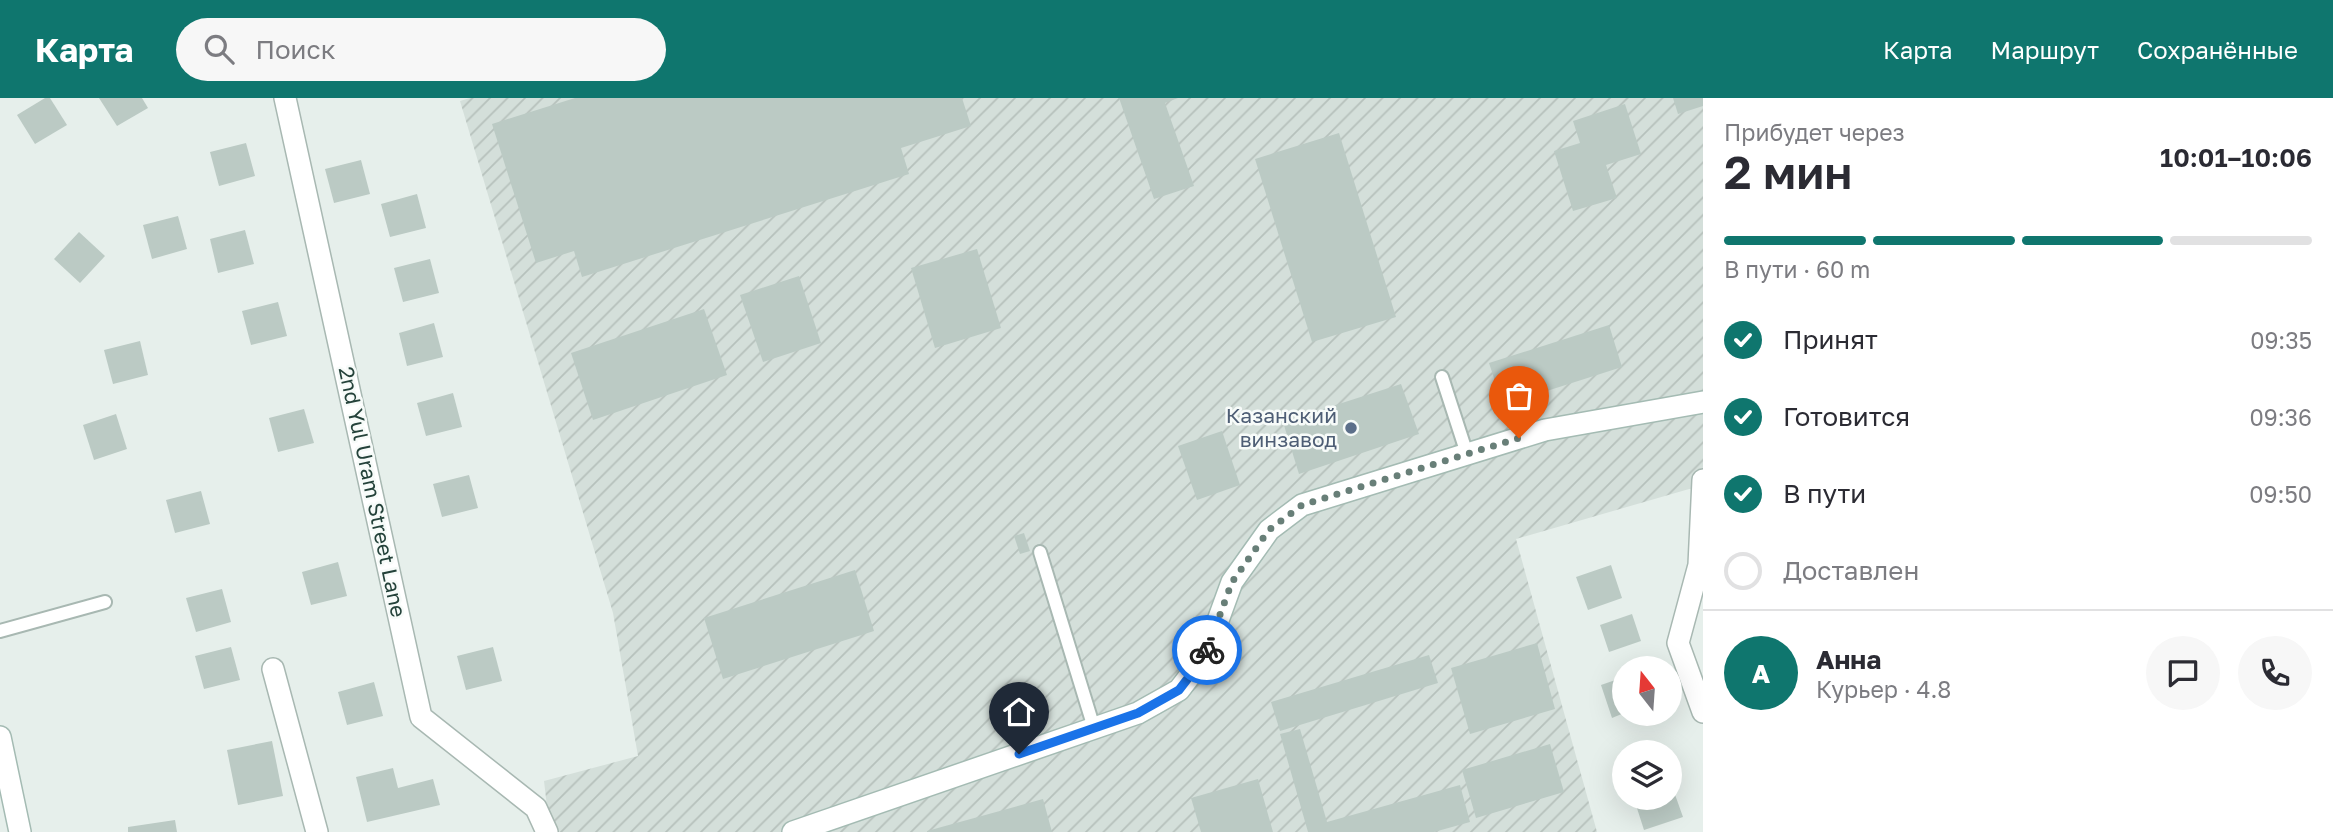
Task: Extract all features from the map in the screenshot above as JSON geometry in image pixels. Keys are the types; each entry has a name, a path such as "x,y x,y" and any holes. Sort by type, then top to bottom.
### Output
{"street":[{"name":"2nd Yul Uram Street Lane","path":"285,98 421,717 536,808 547,832"},
{"path":"793,832 1138,713 1179,690 1205,656 1232,582 1269,530 1302,505 1545,430 1703,401"},
{"path":"1703,480 1699,565 1678,643 1703,712"},
{"path":"273,669 317,832"},
{"path":"0,737 20,832"}],"lane":[{"path":"1442,377 1467,454"},
{"path":"1040,552 1094,728"},
{"path":"0,631 105,602"}],"shaded area":[{"path":"470,98 1703,98 1703,485 1516,539 1597,832 550,832 544,781 638,756 613,613 460,101"}],"building":[{"path":"45,98 50,98 67,125 35,144 17,115"},
{"path":"99,98 142,98 148,108 117,126"},
{"path":"575,98 962,98 971,126 901,148 909,174 582,277 574,251 536,263 492,124"},
{"path":"1119,98 1178,98 1165,103 1194,186 1154,199"},
{"path":"1673,98 1703,98 1703,106 1678,114"},
{"path":"1625,104 1641,154 1606,165 1617,198 1573,211 1554,151 1580,143 1573,121"},
{"path":"1339,133 1396,317 1312,342 1255,159"},
{"path":"246,143 255,176 219,186 210,152"},
{"path":"361,160 370,194 334,203 325,169"},
{"path":"417,194 426,228 390,237 381,204"},
{"path":"178,216 187,249 152,259 143,225"},
{"path":"245,230 254,264 218,273 210,239"},
{"path":"79,232 105,256 80,283 54,259"},
{"path":"977,249 1001,328 935,348 911,268"},
{"path":"430,259 439,293 403,302 394,268"},
{"path":"799,276 821,343 763,362 740,295"},
{"path":"278,302 287,336 251,345 242,311"},
{"path":"704,309 727,375 593,420 571,353"},
{"path":"434,323 443,357 407,366 399,333"},
{"path":"1609,325 1622,367 1503,405 1489,363"},
{"path":"140,341 148,375 113,384 104,350"},
{"name":"Казанский винзавод","path":"1401,384 1419,434 1299,474 1283,422"},
{"path":"453,393 462,427 426,436 417,403"},
{"path":"304,409 314,443 278,452 269,418"},
{"path":"116,414 127,449 94,460 83,425"},
{"path":"1222,431 1240,485 1197,500 1178,446"},
{"path":"469,475 478,508 442,517 433,484"},
{"path":"201,491 210,524 175,533 166,500"},
{"path":"1024,533 1030,551 1020,554 1014,536"},
{"path":"338,562 347,596 311,605 302,572"},
{"path":"1611,565 1622,598 1588,610 1576,577"},
{"path":"855,570 874,631 723,679 704,618"},
{"path":"222,589 231,622 196,632 186,598"},
{"path":"1632,614 1641,641 1609,652 1600,625"},
{"path":"1537,643 1555,709 1470,734 1451,668"},
{"path":"231,647 240,680 204,689 195,656"},
{"path":"493,647 502,681 466,690 457,656"},
{"path":"1429,655 1438,683 1280,731 1271,702"},
{"path":"1612,681 1612,718 1601,685"},
{"path":"374,682 383,716 347,725 338,692"},
{"path":"1300,729 1327,822 1460,785 1470,822 1434,832 1308,832 1280,734"},
{"path":"272,741 283,796 238,805 227,750"},
{"path":"1550,744 1564,792 1476,818 1462,770"},
{"path":"393,768 398,788 433,779 440,805 367,822 356,777"},
{"path":"1258,779 1273,832 1201,832 1191,798"},
{"path":"1043,799 1052,832 927,832 927,831"},
{"path":"1638,810 1680,810 1683,817 1644,830"},
{"path":"175,820 177,832 128,832 128,827"}],"way so far":[{"path":"1207,650 1232,582 1269,530 1302,505 1519,438"}],"place":[{"name":"Казанский винзавод","path":"1351,428"}],"route":[{"path":"1019,754 1138,713 1179,690 1207,650"}]}
